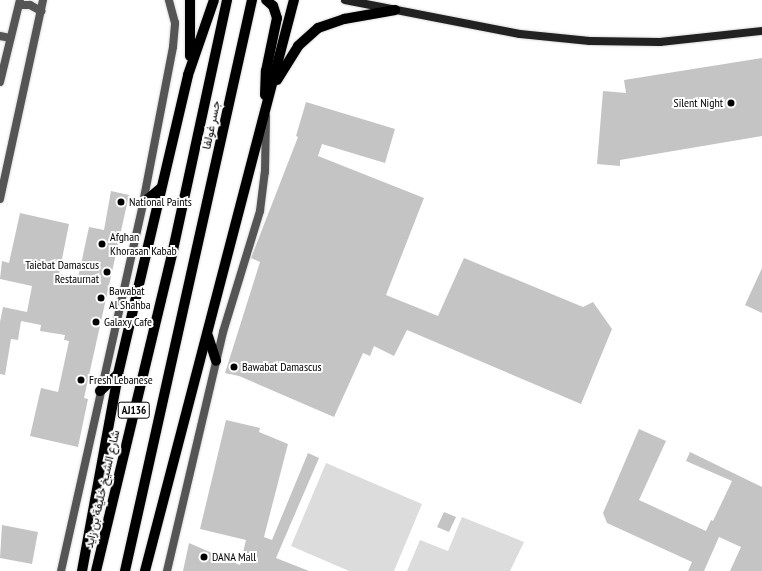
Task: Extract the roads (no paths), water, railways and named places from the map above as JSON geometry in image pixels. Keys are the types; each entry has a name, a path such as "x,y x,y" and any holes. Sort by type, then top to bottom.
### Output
{"main road":[{"path":"181,0 190,21"},
{"path":"188,75 190,0"},
{"path":"82,571 118,374 188,75 214,0"},
{"name":"جسر غولفا","path":"173,250 227,0"},
{"name":"جسر غولفا","path":"125,571 252,0"},
{"path":"266,0 273,6 277,18 266,71 266,103"},
{"path":"145,571 294,0"},
{"path":"345,0 520,34 590,41 660,42 762,31"},
{"path":"269,92 298,46 318,28 335,21 395,10"},
{"path":"142,203 162,188"},
{"name":"شارع الشيخ خليفة بن زايد","path":"96,571 173,250"},
{"path":"208,334 216,361"},
{"path":"100,391 118,374"}],"street":[{"path":"0,199 43,0"},
{"path":"62,571 142,203 175,35 174,17 169,0"},
{"path":"0,82 20,2 41,11"},
{"path":"0,36 10,38"},
{"path":"167,571 216,361 260,211 265,172 266,103"}],"place":[{"name":"Silent Night","path":"731,103"},
{"name":"National Paints","path":"121,202"},
{"name":"Afghan Khorasan Kabab","path":"102,244"},
{"name":"Taiebat Damascus Restaurnat","path":"107,272"},
{"name":"Bawabat Al Shahba","path":"101,298"},
{"name":"Galaxy Cafe","path":"96,322"},
{"name":"Bawabat Damascus","path":"234,367"},
{"name":"Fresh Lebanese","path":"81,380"},
{"name":"DANA Mall","path":"204,557"}]}
